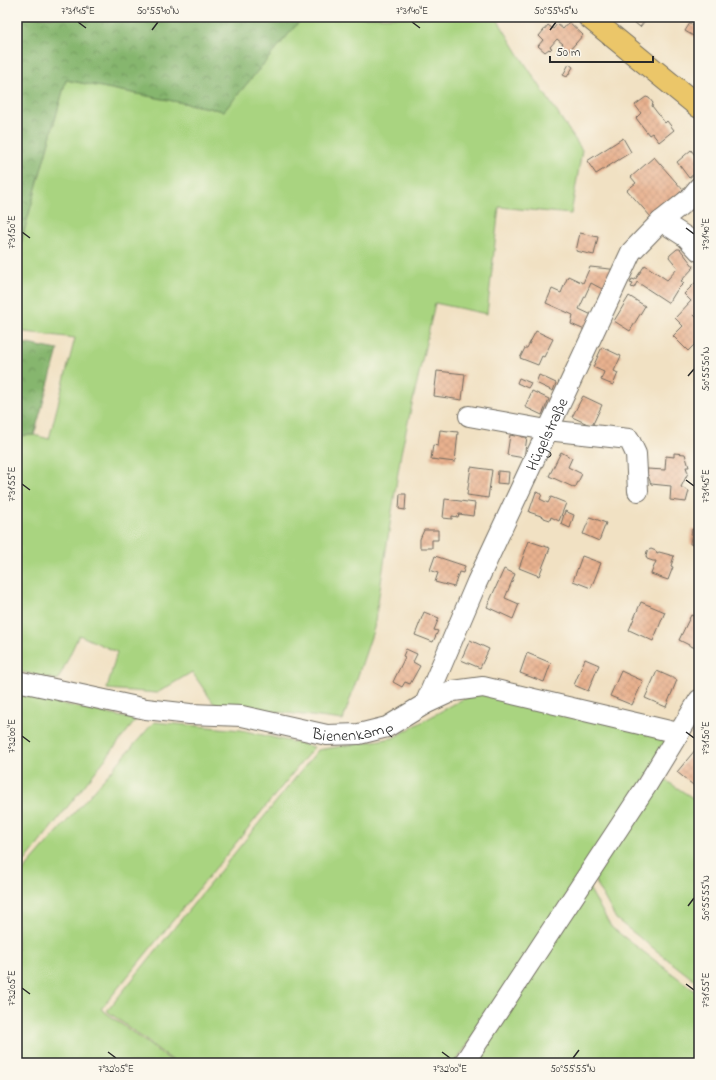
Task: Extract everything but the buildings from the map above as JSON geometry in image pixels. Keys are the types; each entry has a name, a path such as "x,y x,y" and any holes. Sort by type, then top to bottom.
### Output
{"main road":[{"path":"589,17 699,107"}],"street":[{"name":"Hügelstraße","path":"425,704 477,582 631,252 660,221 690,198 699,187"},
{"path":"660,221 686,237 699,250"},
{"path":"469,416 547,430 629,439 636,454 638,491"},
{"name":"Bienenkamp","path":"17,681 146,709 190,714 242,716 327,735 359,734 387,726 425,704 453,691 483,687 678,733"},
{"path":"464,1063 643,791 699,700"}],"green space":[{"path":"17,17 303,17 224,111 66,80 17,257"},
{"path":"303,17 496,17 582,150 571,214 499,207 487,314 435,303 401,453 374,628 343,720 214,704 192,672 157,693 107,689 117,652 79,635 58,680 17,671 17,436 34,435 49,439 75,338 17,331 17,257 66,80 224,111"},
{"path":"17,342 58,350 34,435 17,436"},
{"path":"484,693 675,735 455,1063 176,1063 107,1011 318,750 393,738 463,699"},
{"path":"17,694 136,720 17,871"},
{"path":"154,722 241,730 314,747 101,1009 174,1063 17,1063 17,878"},
{"path":"662,778 699,802 699,984 616,919 593,877"},
{"path":"588,886 611,927 699,994 699,1063 483,1063 482,1053"}]}
